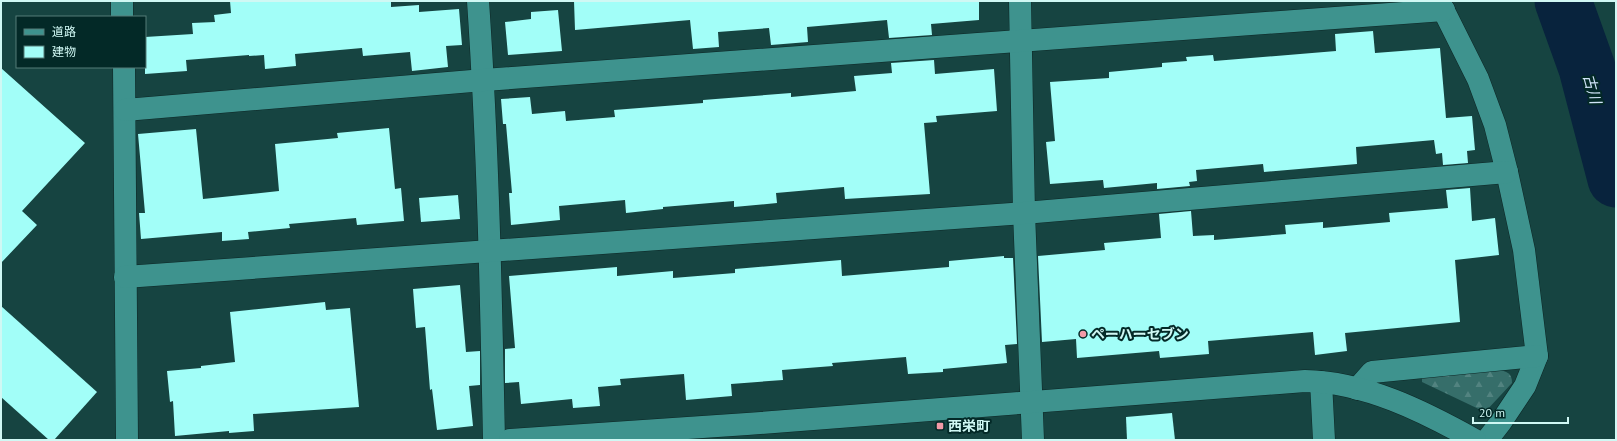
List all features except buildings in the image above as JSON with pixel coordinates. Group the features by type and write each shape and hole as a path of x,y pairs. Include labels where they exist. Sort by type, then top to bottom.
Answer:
{"street":[{"path":"122,1 122,16"},
{"path":"478,1 484,80 491,250 494,440"},
{"path":"1020,1 1024,213 1033,440"},
{"path":"125,110 484,80 1021,40 1441,5 1478,79 1495,125 1524,250 1537,356 1525,386 1487,440"},
{"path":"124,68 127,440"},
{"path":"125,277 1024,213 1507,172"},
{"path":"1358,389 1372,372 1537,356"},
{"path":"510,440 747,424 1305,381 1321,382 1358,389 1416,410 1475,440"},
{"path":"1321,382 1324,440"}],"green space":[{"path":"1497,370 1508,373 1511,377 1512,383 1485,412 1422,382 1422,377"}],"waterway":[{"name":"古川","path":"1563,1 1587,68 1616,179"}],"place":[{"name":"ペーハーセブン","path":"1083,334"},
{"name":"西栄町","path":"940,426"}]}
